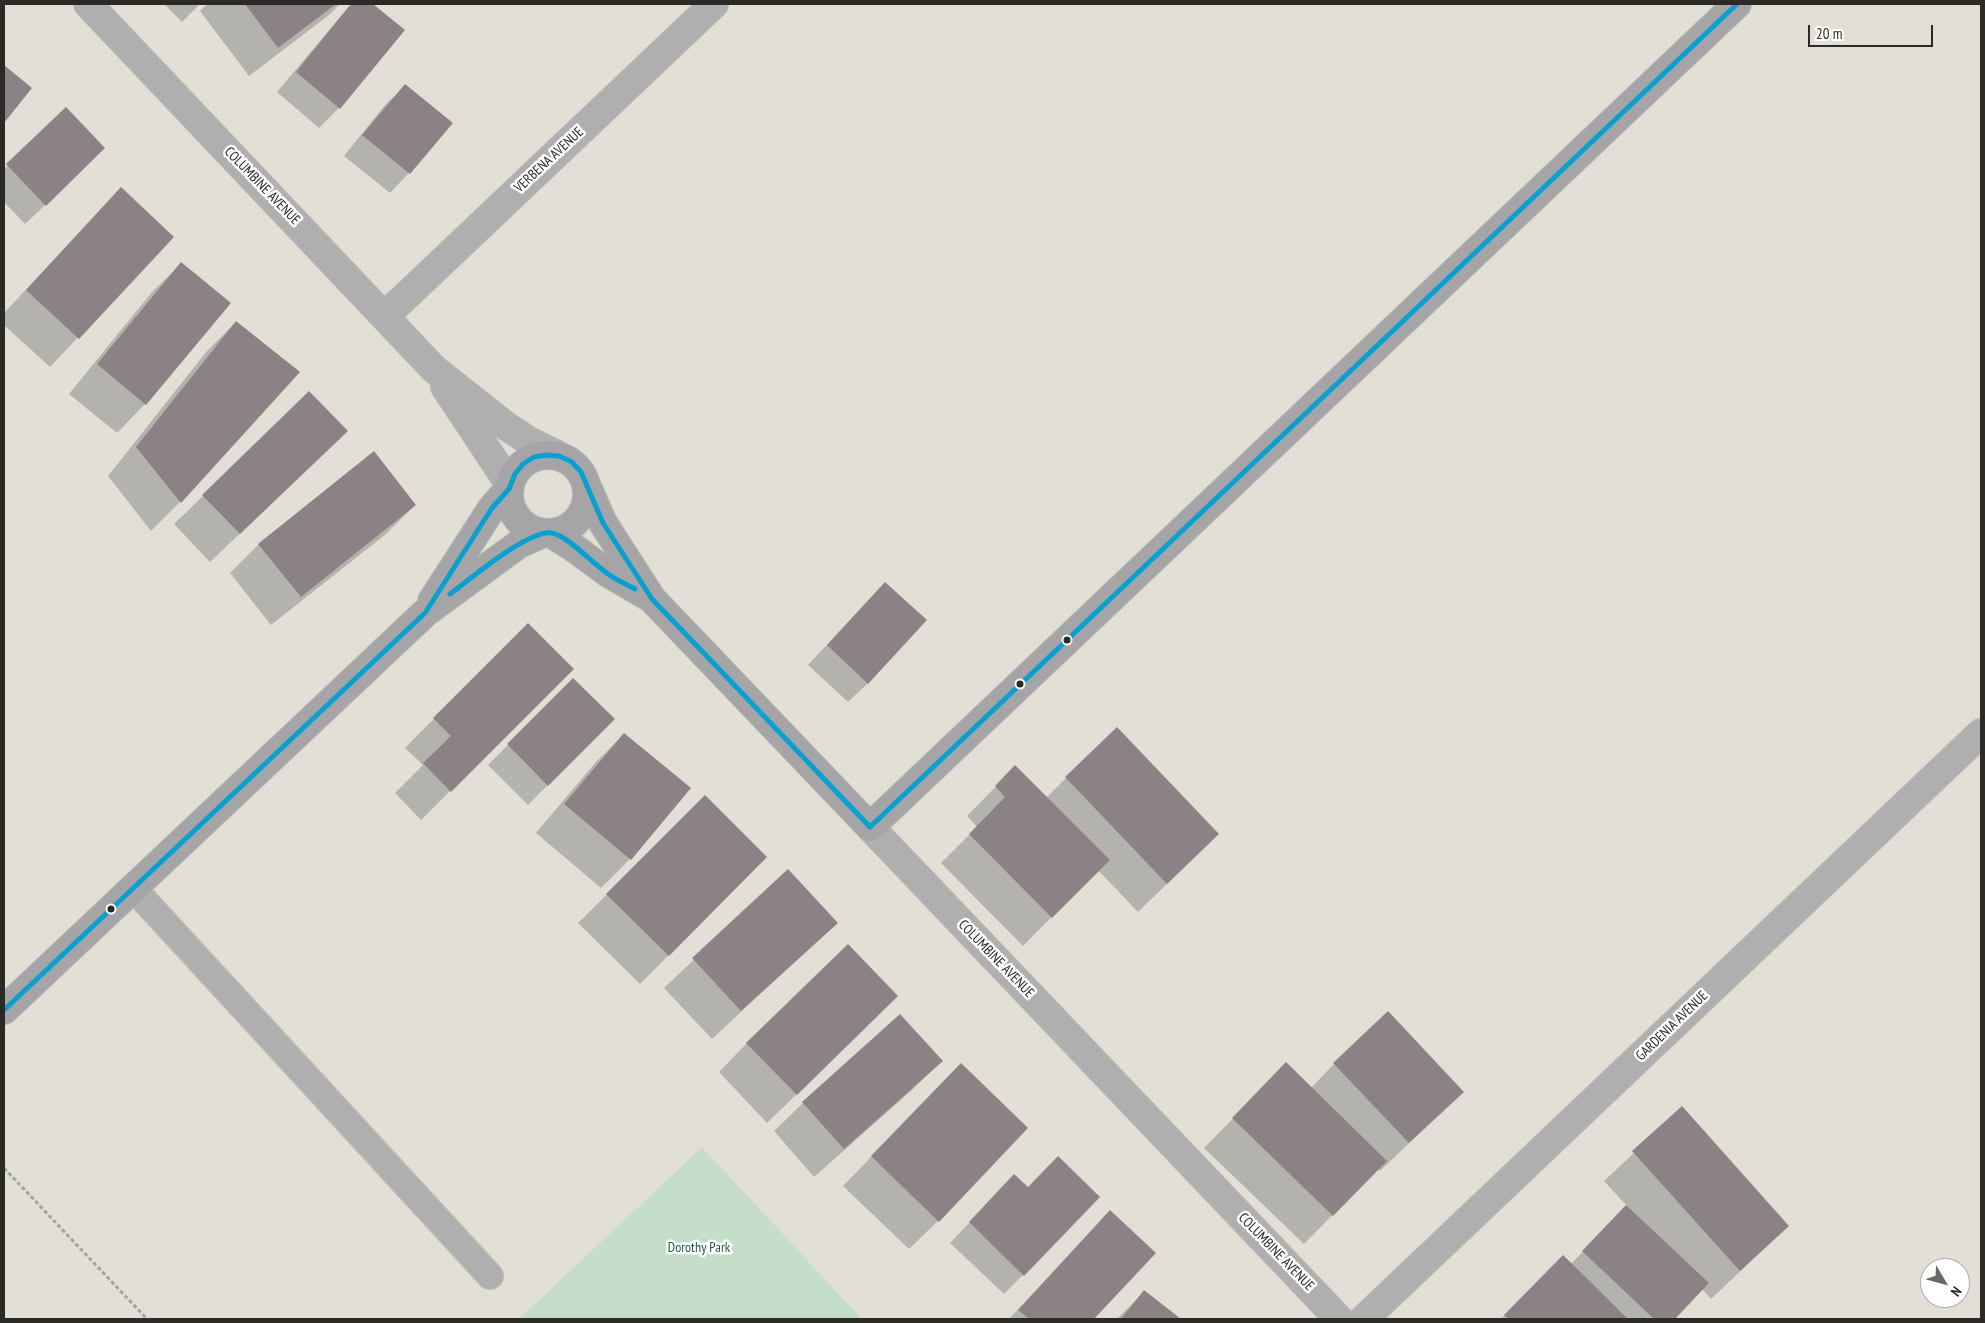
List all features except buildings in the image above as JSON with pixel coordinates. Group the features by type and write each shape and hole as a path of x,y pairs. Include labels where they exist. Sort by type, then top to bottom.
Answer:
{"street":[{"name":"COLUMBINE AVENUE","path":"88,4 434,369 521,436 559,456"},
{"name":"VERBENA AVENUE","path":"385,316 714,4"},
{"path":"870,827 1737,4"},
{"name":"COLUMBINE AVENUE","path":"434,369 509,487"},
{"path":"4,1010 425,613 519,544 565,530 576,522 584,511 587,498 586,484 581,472 572,462 559,456 546,455 534,457 523,464 515,474 509,487 474,535 425,613"},
{"name":"COLUMBINE AVENUE","path":"586,484 603,522 652,599 1340,1319"},
{"path":"509,487 510,505 517,519 525,526 548,534"},
{"name":"COLUMBINE AVENUE","path":"548,534 574,548 608,573 652,599"},
{"name":"GARDENIA AVENUE","path":"1364,1319 1981,733"}],"lane":[{"path":"133,888 490,1276"}],"path":[{"path":"4,1168 147,1319"}],"green space":[{"name":"Dorothy Park","path":"702,1147 860,1317 857,1319 519,1319"}],"transit line":[{"path":"870,827 1737,4"},
{"path":"4,1010 425,613 492,508 509,489 515,474 523,464 534,457 546,455 559,456 572,462 581,472 603,523 652,599 870,827"},
{"path":"450,594 515,547 542,534 552,533 565,539 611,576 635,589"}]}
